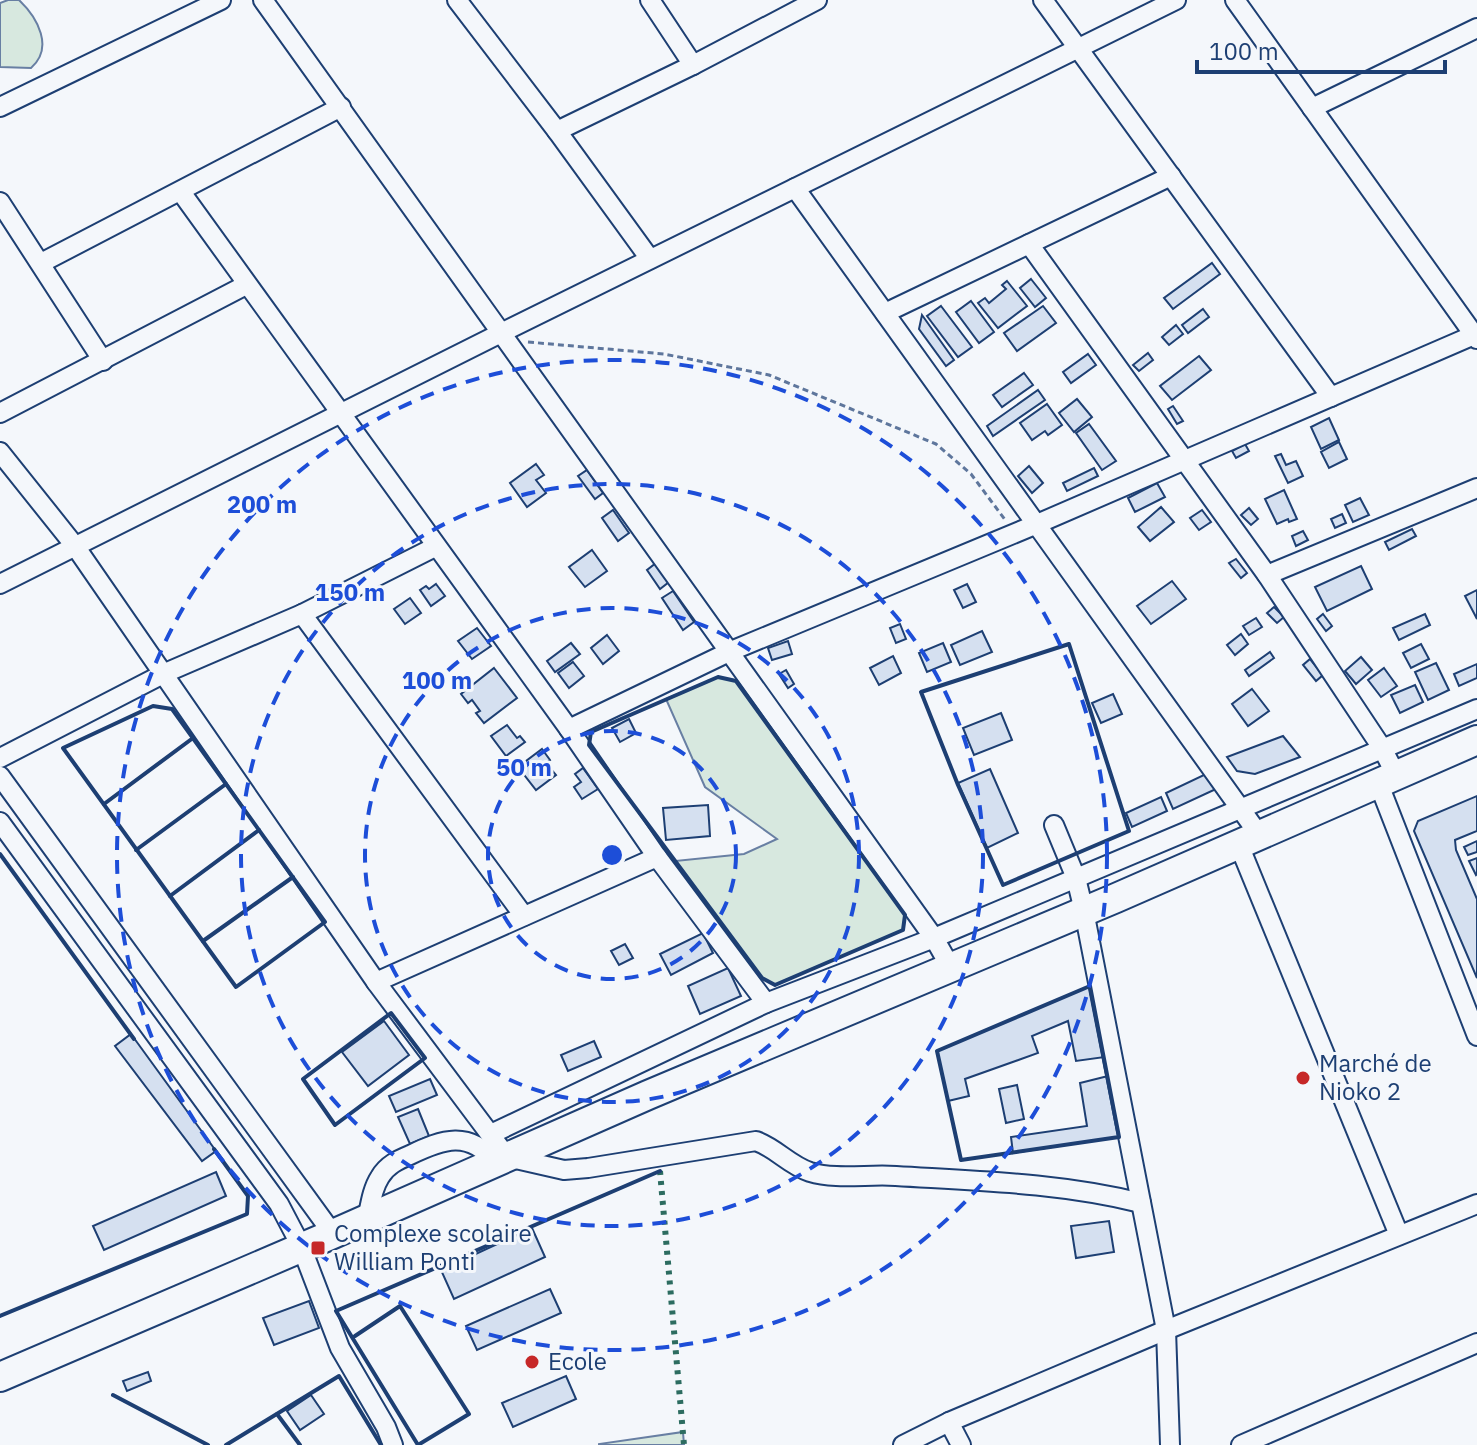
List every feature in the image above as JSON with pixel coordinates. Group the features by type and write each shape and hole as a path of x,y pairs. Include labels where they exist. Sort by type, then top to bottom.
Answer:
{"highway":[{"path":"0,1377 1249,841 1477,740"}],"street":[{"path":"0,107 221,0"},
{"path":"263,0 731,651 934,938 951,968"},
{"path":"457,0 650,259"},
{"path":"650,0 693,65"},
{"path":"557,131 817,0"},
{"path":"1043,0 1331,397"},
{"path":"0,584 1176,0"},
{"path":"569,729 731,651 1476,337 1235,0"},
{"path":"1312,108 1477,28"},
{"path":"41,263 341,107"},
{"path":"885,313 1171,176"},
{"path":"795,188 1241,808 1249,841 1399,1235"},
{"path":"181,192 569,729 657,857 766,1003"},
{"path":"0,202 103,361"},
{"path":"1029,244 1267,575 1382,748 1387,778 1477,1036"},
{"path":"0,413 246,285"},
{"path":"0,452 75,546 165,673 376,982 491,1134 501,1160"},
{"path":"1267,575 1477,488"},
{"path":"0,758 165,673 302,614 435,547"},
{"path":"302,614 524,916"},
{"path":"491,1134 766,1003 934,938 1477,709"},
{"path":"0,776 333,1234"},
{"path":"0,822 279,1204 393,1445"},
{"path":"1054,825 1076,878 1084,911 1166,1330 1170,1445"},
{"path":"376,982 657,857"},
{"path":"367,1220 380,1176 393,1162 435,1143 453,1140 468,1142 501,1160 564,1170 756,1141 792,1164 829,1176 873,1174 1061,1187 1141,1203"},
{"path":"903,1445 949,1422 1166,1330 1477,1204"},
{"path":"1241,1445 1477,1343"},
{"path":"949,1422 961,1445"}],"path":[{"path":"503,332 534,344 664,354 769,375 936,444 971,474 1015,532"}],"shaded area":[{"path":"19,0 32,15 41,33 42,51 31,68 0,67 0,3"},
{"path":"718,677 736,681 905,915 903,930 775,985 762,978 675,861 744,854 777,839 705,787 666,699"},
{"path":"683,1432 684,1445 599,1445 599,1444"}],"building":[{"path":"1212,263 1220,274 1173,309 1164,298"},
{"path":"1031,279 1046,298 1035,307 1020,288"},
{"path":"1007,281 1027,306 998,328 978,303 985,298 989,303 1006,289 1002,285"},
{"path":"971,301 994,332 979,343 956,312"},
{"path":"941,306 972,347 958,357 927,316"},
{"path":"1043,306 1056,323 1017,351 1004,333"},
{"path":"1203,309 1209,317 1188,333 1182,325"},
{"path":"922,315 954,360 946,366 919,329"},
{"path":"1176,325 1183,334 1169,345 1162,337"},
{"path":"1148,353 1153,360 1139,371 1133,365"},
{"path":"1088,354 1096,365 1071,383 1063,372"},
{"path":"1199,356 1211,370 1172,400 1160,386"},
{"path":"1024,373 1033,385 1002,407 993,395"},
{"path":"1038,390 1045,400 993,436 987,426"},
{"path":"1077,399 1092,417 1074,432 1059,413"},
{"path":"1047,404 1062,425 1048,435 1045,431 1032,440 1020,423"},
{"path":"1173,406 1183,421 1177,424 1168,409"},
{"path":"1329,418 1339,440 1321,449 1311,427"},
{"path":"1089,424 1116,461 1102,470 1076,433"},
{"path":"1339,442 1347,459 1329,468 1321,452"},
{"path":"1245,444 1249,451 1236,458 1232,451"},
{"path":"1281,454 1286,465 1296,461 1303,476 1288,483 1275,456"},
{"path":"536,464 544,475 536,480 546,493 527,507 510,483"},
{"path":"1029,466 1043,483 1032,493 1018,476"},
{"path":"1094,468 1098,476 1067,491 1063,483"},
{"path":"587,470 603,493 595,499 578,476"},
{"path":"1157,483 1165,497 1135,512 1128,498"},
{"path":"1284,490 1297,519 1277,524 1265,499"},
{"path":"1360,498 1369,515 1353,522 1345,505"},
{"path":"1161,507 1174,522 1150,541 1138,527"},
{"path":"1249,508 1258,519 1251,525 1241,515"},
{"path":"613,510 629,533 618,541 602,518"},
{"path":"1202,510 1211,522 1199,530 1190,518"},
{"path":"1342,514 1346,523 1335,528 1331,519"},
{"path":"1412,529 1416,536 1389,550 1385,542"},
{"path":"1303,531 1308,540 1296,546 1292,536"},
{"path":"592,550 607,571 585,587 569,567"},
{"path":"1236,559 1247,573 1241,578 1229,563"},
{"path":"656,563 669,582 660,589 647,570"},
{"path":"1361,566 1372,589 1327,611 1315,587"},
{"path":"1172,581 1186,599 1151,624 1137,606"},
{"path":"436,584 445,596 431,606 420,590"},
{"path":"967,584 976,602 963,608 954,590"},
{"path":"1477,590 1477,619 1465,596"},
{"path":"673,591 694,622 683,630 662,598"},
{"path":"410,598 421,613 405,624 394,609"},
{"path":"1274,607 1284,617 1277,623 1267,613"},
{"path":"1323,614 1332,626 1326,631 1317,619"},
{"path":"1425,614 1430,625 1399,640 1393,628"},
{"path":"1256,618 1262,627 1249,635 1243,626"},
{"path":"900,624 906,639 896,643 890,628"},
{"path":"477,628 491,646 472,659 458,641"},
{"path":"982,631 992,652 960,665 951,645"},
{"path":"1241,634 1248,644 1235,655 1227,645"},
{"path":"607,635 619,651 603,664 591,648"},
{"path":"788,641 792,654 772,660 768,648"},
{"path":"571,643 580,654 555,672 547,661"},
{"path":"943,643 951,662 927,672 919,653"},
{"path":"1421,644 1429,659 1411,668 1403,653"},
{"path":"1270,652 1274,658 1249,676 1245,670"},
{"path":"893,656 901,673 879,685 870,668"},
{"path":"1361,657 1372,670 1356,684 1345,671"},
{"path":"1310,659 1323,675 1316,681 1303,665"},
{"path":"573,662 584,676 569,688 558,673"},
{"path":"1436,663 1449,690 1428,700 1415,672"},
{"path":"1477,664 1477,678 1459,686 1454,674"},
{"path":"494,668 517,698 484,723 476,713 480,711 472,700 468,703 461,694"},
{"path":"1384,668 1397,686 1381,697 1368,680"},
{"path":"786,670 794,684 788,688 779,674"},
{"path":"1415,685 1423,702 1400,713 1391,695"},
{"path":"1252,689 1269,711 1248,726 1232,704"},
{"path":"1113,694 1122,714 1101,723 1092,703"},
{"path":"1001,713 1012,740 974,755 963,728"},
{"path":"629,719 636,733 620,742 612,728"},
{"path":"507,725 517,738 520,736 525,742 506,756 491,736"},
{"path":"1283,736 1300,757 1255,774 1237,771 1227,757"},
{"path":"542,749 550,760 546,763 556,775 536,790 518,767"},
{"path":"583,768 598,789 582,799 574,787 581,782 575,774"},
{"path":"990,769 1018,833 987,848 958,783"},
{"path":"1208,773 1216,789 1173,809 1166,793"},
{"path":"1477,796 1477,831 1455,840 1456,850 1477,899 1477,978 1414,831 1418,821"},
{"path":"1161,797 1167,811 1132,827 1126,813"},
{"path":"708,805 710,836 666,840 663,808"},
{"path":"1477,841 1477,852 1468,855 1464,847"},
{"path":"1477,858 1477,874 1476,875 1469,861"},
{"path":"703,933 713,953 671,975 660,954"},
{"path":"625,944 633,958 619,965 611,951"},
{"path":"728,968 741,996 700,1014 688,986"},
{"path":"1090,986 1105,1057 1076,1061 1068,1021 1032,1036 1038,1053 965,1079 969,1096 948,1101 937,1051"},
{"path":"384,1021 409,1055 368,1086 342,1052"},
{"path":"131,1034 216,1151 202,1161 115,1046"},
{"path":"594,1041 601,1057 568,1071 561,1055"},
{"path":"1108,1076 1119,1137 1013,1153 1011,1137 1087,1126 1080,1083"},
{"path":"430,1079 437,1095 396,1112 389,1096"},
{"path":"1017,1085 1024,1119 1006,1123 999,1089"},
{"path":"418,1109 429,1136 410,1144 398,1117"},
{"path":"216,1172 226,1196 104,1250 93,1226"},
{"path":"1109,1221 1114,1252 1076,1258 1071,1226"},
{"path":"532,1228 545,1257 454,1299 441,1270"},
{"path":"550,1289 561,1313 477,1350 466,1326"},
{"path":"309,1301 319,1328 274,1345 263,1318"},
{"path":"148,1372 151,1381 127,1391 123,1381"},
{"path":"566,1376 576,1399 513,1427 502,1403"},
{"path":"311,1395 324,1414 300,1430 287,1411"}],"hedge":[{"path":"660,1171 684,1445"}],"wall":[{"path":"1069,644 1129,831 1003,885 921,692 1069,644"},
{"path":"718,677 736,681 905,915 903,930 775,985 762,978 589,745 591,732 718,677"},
{"path":"153,706 172,709 325,922 236,987 63,748 153,706"},
{"path":"104,804 193,738"},
{"path":"136,850 226,784"},
{"path":"170,896 259,830"},
{"path":"0,854 134,1039"},
{"path":"203,941 293,877"},
{"path":"1090,986 1119,1137 961,1160 937,1051 1090,986"},
{"path":"391,1013 425,1058 335,1125 303,1079 391,1013"},
{"path":"0,1316 247,1214 248,1196 214,1149"},
{"path":"355,1336 400,1306 469,1414 418,1445 336,1311 660,1171"},
{"path":"226,1445 339,1376 381,1445"},
{"path":"113,1395 208,1445"},
{"path":"277,1414 300,1445"}],"place":[{"name":"Marché de Nioko 2","path":"1303,1078"},
{"name":"Complexe scolaire William Ponti","path":"318,1248"},
{"name":"Ecole","path":"532,1362"}]}
